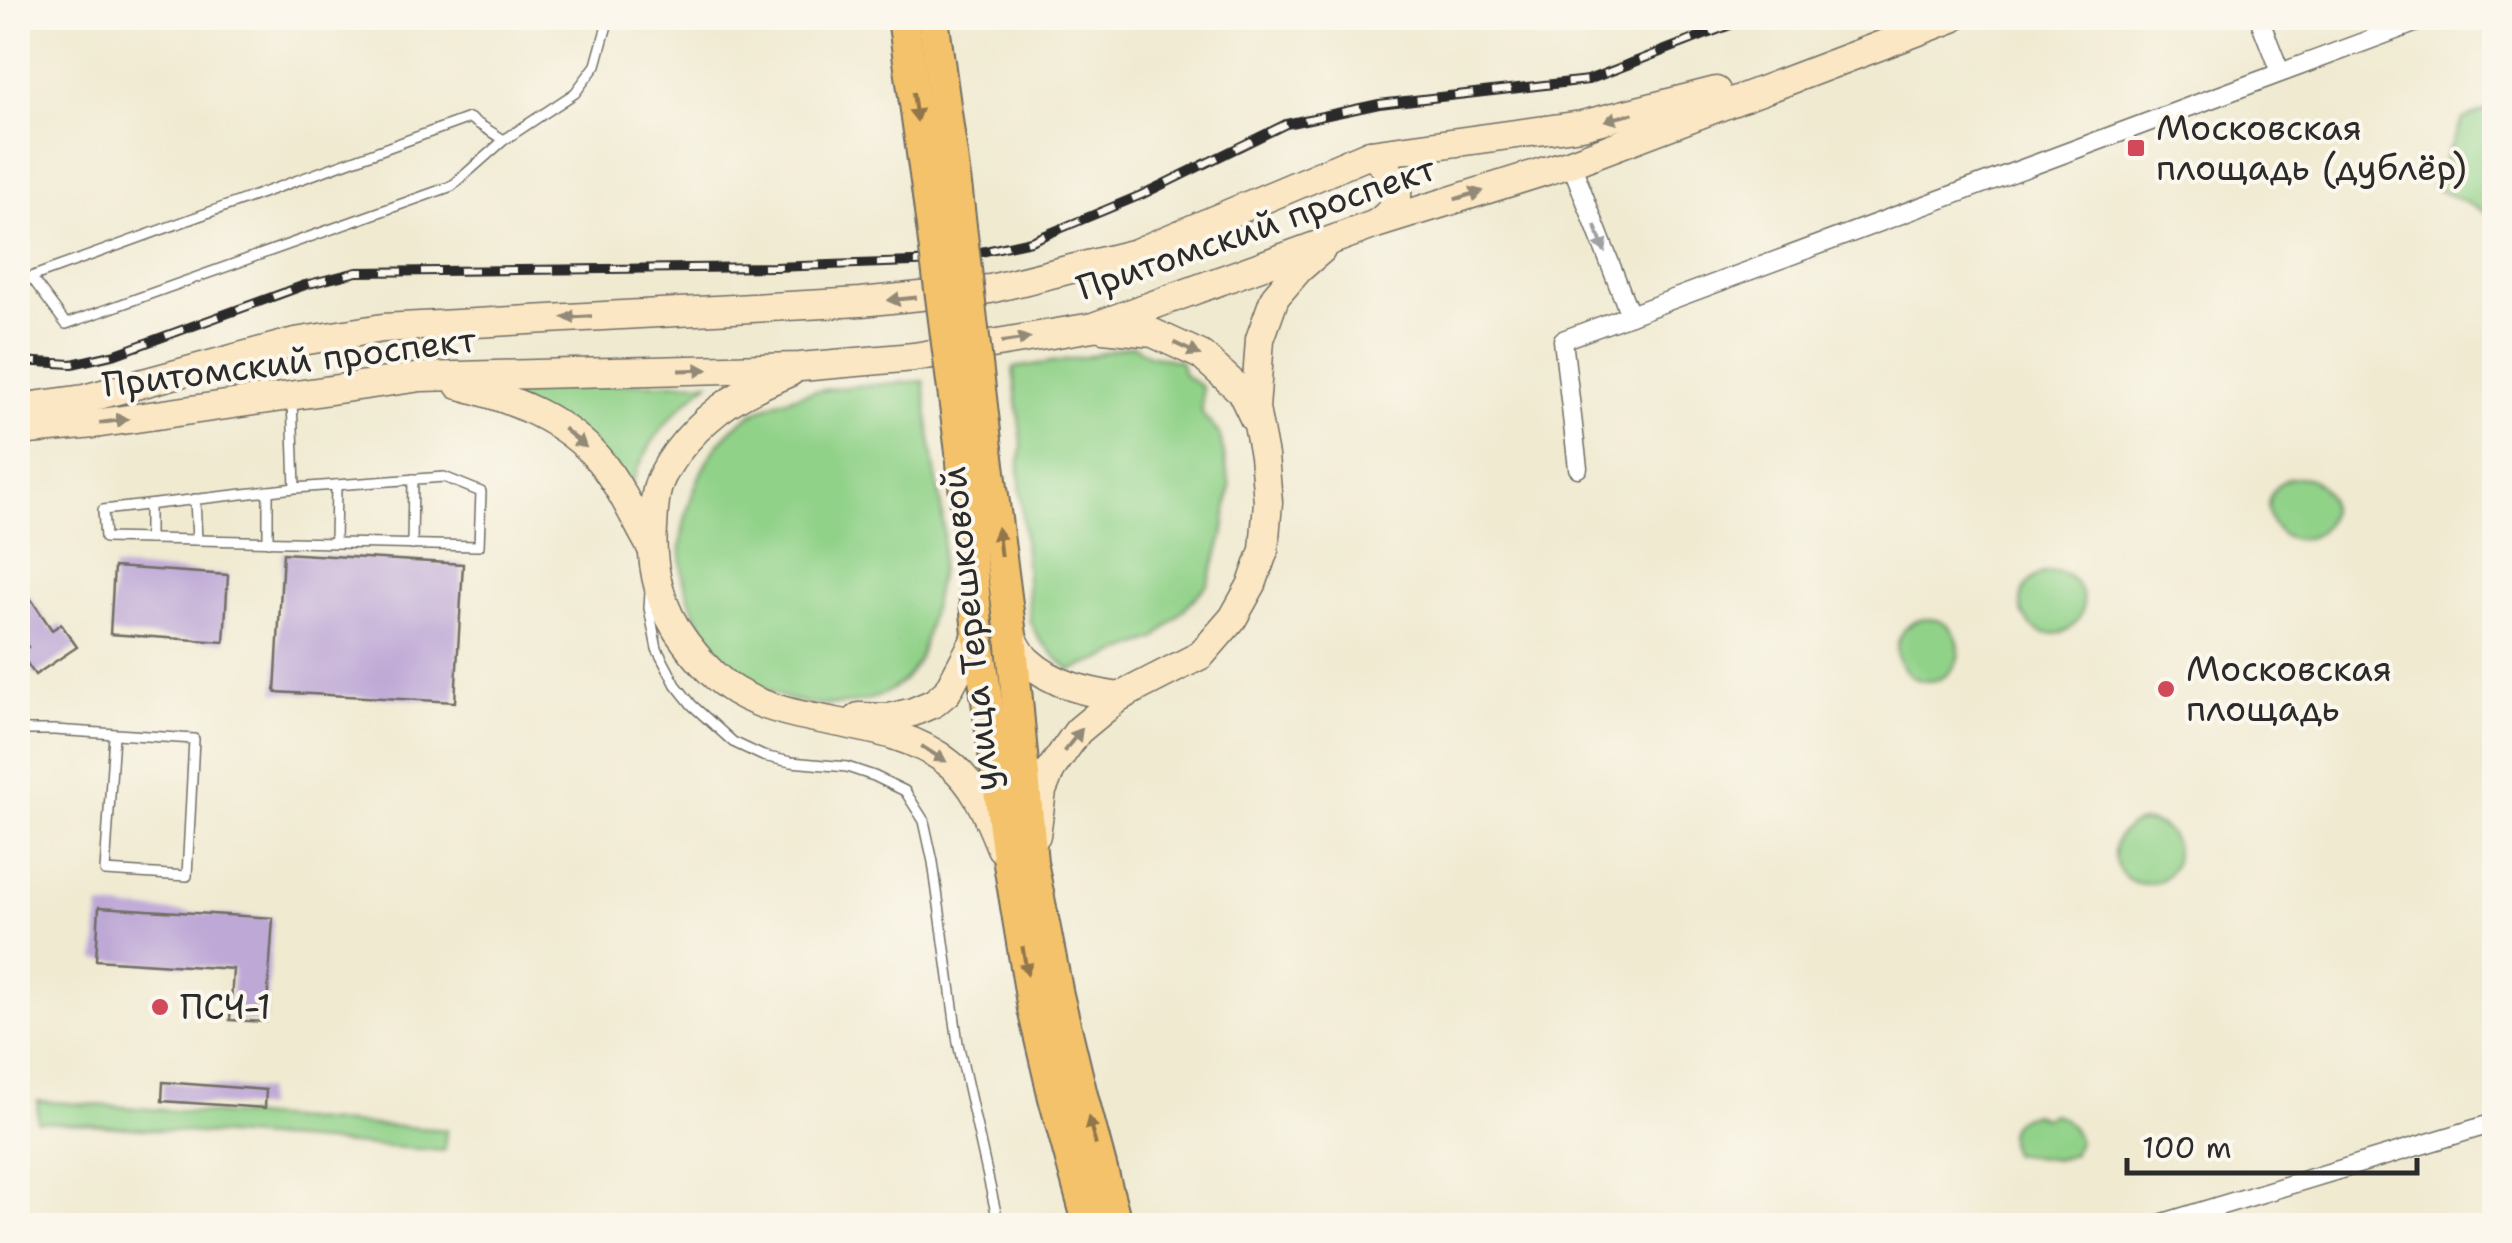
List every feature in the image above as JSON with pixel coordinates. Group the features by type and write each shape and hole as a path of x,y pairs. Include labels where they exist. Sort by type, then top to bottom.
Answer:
{"main road":[{"name":"улица Терешковой","path":"903,18 942,194"},
{"name":"улица Терешковой","path":"932,18 942,194 974,450 1011,635 1020,863 1034,1009 1090,1226"},
{"name":"Притомский проспект","path":"18,408 84,399 295,342 383,328 861,302 990,288 1136,254 1370,154 1582,126 1643,111 1720,90 1909,18"},
{"name":"Притомский проспект","path":"18,431 94,424 421,377 800,367 914,356 1093,327 1376,224 1571,163 1952,18"},
{"path":"1370,154 1382,163 1398,190 1398,202 1376,224"},
{"path":"1020,863 1051,768 1078,731 1118,697 1201,655 1233,618 1252,584 1264,550 1268,502 1255,410 1258,350 1270,307 1284,284 1333,239"},
{"path":"1093,327 1153,334 1201,355 1241,391 1257,424"},
{"path":"292,396 276,384 270,369 274,356 295,342"},
{"path":"800,367 739,396 711,417 681,447 661,478 651,548 658,585 675,629 704,666 734,691 776,708 918,744 950,764 976,790 1020,863"},
{"path":"421,377 490,393 562,427 601,462 651,548"},
{"name":"улица Терешковой","path":"974,450 978,634 1020,863 1117,1226"},
{"path":"808,716 889,718 934,703 948,692 978,634"},
{"path":"1011,635 1026,661 1052,678 1083,691 1118,697"}],"street":[{"path":"2260,18 2280,72"},
{"path":"1578,468 1562,340 2428,18"},
{"path":"1571,163 1630,314"},
{"path":"2153,1226 2494,1123"}],"lane":[{"path":"504,140 469,118 31,277 66,324 452,186 504,140 575,93 596,64 609,18"},
{"path":"292,396 295,488"},
{"path":"444,477 481,492 479,546 104,538 103,510 336,485 444,477"},
{"path":"412,545 414,480"},
{"path":"334,544 336,485"},
{"path":"268,491 268,542"},
{"path":"194,499 197,540"},
{"path":"149,505 150,539"},
{"path":"651,548 650,608 657,649 692,705 733,742 764,756 847,767 905,791 924,821 958,1043 999,1226"},
{"path":"18,730 194,739 187,876 106,871 114,735"}],"green space":[{"path":"2494,107 2494,216 2432,187 2463,119"},
{"path":"1133,345 1148,355 1180,361 1184,375 1202,387 1202,414 1220,435 1230,487 1223,537 1208,584 1155,639 1070,671 1039,639 1030,622 1019,468 1022,444 1013,368"},
{"path":"924,381 943,535 937,586 918,659 895,687 857,702 813,704 790,700 759,686 714,644 686,588 683,532 692,495 707,462 722,439 743,420 786,399 844,387"},
{"path":"709,382 661,430 643,457 629,490 497,387"},
{"path":"2299,477 2321,486 2330,508 2321,530 2299,539 2277,530 2268,508 2277,486"},
{"path":"2052,572 2074,581 2083,603 2074,625 2052,634 2030,625 2021,603 2030,581"},
{"path":"1928,619 1950,628 1959,650 1950,672 1928,681 1906,672 1897,650 1906,628"},
{"path":"2145,822 2167,831 2176,853 2167,875 2145,884 2123,875 2114,853 2123,831"},
{"path":"38,1101 446,1130 444,1151 37,1121"},
{"path":"2034,1114 2044,1118 2052,1114 2069,1123 2079,1141 2073,1154 2056,1160 2012,1154 2011,1127 2019,1119"}],"building":[{"path":"283,553 463,564 455,702 275,692"},
{"path":"114,567 228,575 224,642 110,634"},
{"path":"18,580 52,630 61,624 77,647 35,675 20,653 28,647 18,631"},
{"path":"99,907 273,918 266,1022 230,1020 233,969 96,960"},
{"path":"163,1082 266,1090 265,1108 162,1101"}],"railway":[{"path":"18,361 72,364 116,354 305,285 357,272 940,261 1031,241 1141,195 1286,124 1379,104 1588,80 1748,18"}],"place":[{"name":"Московская площадь (дублёр)","path":"2136,148"},
{"name":"Московская площадь","path":"2166,689"},
{"name":"ПСЧ-1","path":"160,1007"}]}
